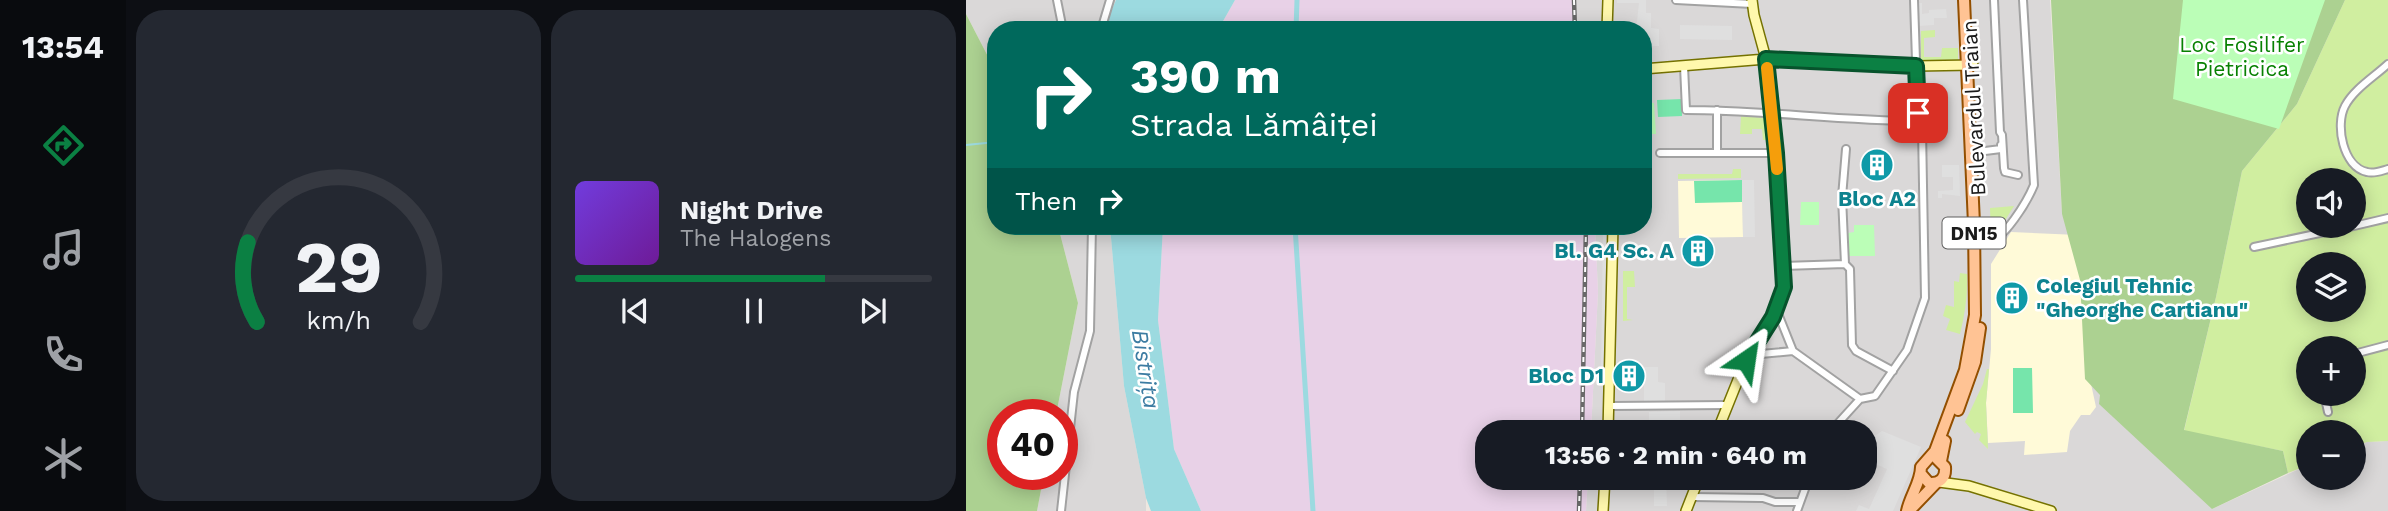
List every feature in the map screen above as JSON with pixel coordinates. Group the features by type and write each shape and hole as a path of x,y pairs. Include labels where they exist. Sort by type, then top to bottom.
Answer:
{"main road":[{"name":"Bulevardul Traian","path":"1939,463 1977,355 1982,286 1977,152 1966,0"},
{"name":"Bulevardul Traian","path":"1939,463 1965,370 1975,315 1970,65"},
{"name":"DN15","path":"1939,463 1944,477 1908,511 1922,475 1923,464 1939,463"},
{"path":"1922,475 1929,483 1938,482"}],"street":[{"path":"1057,0 1061,21"},
{"path":"1104,21 1110,0"},
{"path":"1607,21 1608,0"},
{"path":"1676,0 1752,2 1766,59 1776,153 1783,292 1776,311 1750,355 1722,420"},
{"path":"1841,420 1860,399 1875,396 1893,371 1907,350 1925,298 1922,129 1918,121 1914,0"},
{"path":"1994,0 2002,178"},
{"path":"1981,237 1986,244 1998,239 2034,185 2024,0"},
{"path":"1652,68 1766,59 1916,66 1970,65"},
{"path":"2388,64 2350,98 2342,113 2340,129 2342,141 2356,167 2369,173 2388,169"},
{"path":"1684,66 1685,110 1918,121"},
{"path":"1717,110 1717,152"},
{"path":"2000,132 2005,172 2018,175"},
{"path":"1846,149 1842,197 1845,264 1850,269 1853,348 1893,371"},
{"path":"1977,152 2001,149"},
{"path":"1660,153 1776,153"},
{"path":"2366,223 2388,218"},
{"path":"1060,511 1074,391 1090,331 1092,235"},
{"path":"1609,420 1613,235"},
{"path":"2254,247 2296,238"},
{"path":"1783,266 1845,264"},
{"path":"1776,311 1793,351 1860,399"},
{"path":"2366,351 2388,345"},
{"path":"1750,355 1793,351"},
{"path":"1610,406 1728,405"},
{"path":"2327,406 2328,412"},
{"path":"1939,463 1965,485"},
{"path":"1938,482 1965,485 2051,511"},
{"path":"1602,511 1604,490"},
{"path":"1686,511 1695,490"},
{"path":"1797,511 1805,490"},
{"path":"1692,497 1763,498 1775,502 1800,502"}],"shaded area":[{"path":"966,0 1116,0 1107,21 987,21 987,55 966,14"},
{"path":"1235,0 1572,0 1575,21 1223,21"},
{"path":"1572,0 2050,0 2062,214 2212,509 2296,470 2296,490 2366,490 2366,442 2388,441 2388,511 1586,511 1587,490 1877,490 1877,420 1592,420 1598,292 1595,235 1652,235 1652,21 1575,21"},
{"path":"1617,0 1646,0 1646,13 1651,13 1651,21 1637,21 1639,3 1617,3"},
{"path":"1918,3 1922,3 1922,14 1929,13 1929,10 1946,9 1947,18 1934,18 1934,25 1918,26"},
{"path":"1680,25 1732,26 1732,40 1680,39"},
{"path":"1652,28 1659,29 1659,46 1652,46"},
{"path":"1942,165 1959,165 1960,196 1942,194 1942,198 1938,198 1938,191 1953,190 1953,177 1942,177"},
{"path":"1742,180 1743,237 1679,238 1678,181"},
{"path":"1742,180 1754,180 1755,237 1743,237"},
{"path":"2011,232 2101,236 2088,370 2096,407 2090,415 2081,415 2070,431 2067,452 2024,455 2025,441 1988,443 1986,403 1991,349 1991,264"},
{"path":"1060,235 1111,235 1124,386 1146,498 1146,511 1037,511 1041,490 1078,490 1078,399 1059,399 1078,303"},
{"path":"1163,235 1595,235 1598,292 1592,420 1475,420 1475,490 1587,490 1586,511 1201,511 1174,449 1158,320"},
{"path":"1603,235 1607,235 1605,377 1601,375"},
{"path":"1644,367 1658,367 1658,382 1665,383 1665,401 1644,401"},
{"path":"1680,411 1680,420 1649,420 1649,412"},
{"path":"1882,431 1921,447 1893,511 1856,511 1859,505 1869,509 1887,469 1877,465 1877,434"},
{"path":"1654,490 1666,490 1667,506 1654,506"}],"green space":[{"path":"2051,0 2345,0 2297,104 2242,171 2216,297 2184,430 2283,451 2288,473 2212,509 2099,404 2100,395 2085,379 2080,280 2062,214"},
{"name":"Loc Fosilifer Pietricica","path":"2183,0 2325,0 2279,129 2173,99"},
{"path":"2345,0 2388,0 2388,441 2366,442 2366,420 2296,420 2296,470 2288,473 2283,451 2184,431 2242,171 2297,104"},
{"path":"966,14 987,55 987,235 1060,235 1078,303 1059,399 987,399 987,490 1041,490 1037,511 966,511"},
{"path":"1935,30 1935,37 1924,38 1924,57 1941,57 1942,48 1958,48 1958,61 1921,59 1921,31"},
{"path":"1682,99 1682,116 1658,117 1657,100"},
{"path":"1652,103 1654,103 1656,134 1652,134"},
{"path":"1741,116 1767,118 1769,140 1763,140 1762,129 1752,129 1752,134 1740,134"},
{"path":"1733,169 1741,169 1741,178 1678,179 1678,174 1732,174"},
{"path":"1742,180 1742,202 1695,203 1694,181"},
{"path":"1801,202 1819,202 1819,225 1800,225"},
{"path":"2014,206 1999,230 1991,234 1990,208"},
{"path":"1854,225 1874,225 1875,256 1849,256 1848,233 1854,232"},
{"path":"1623,271 1634,271 1635,287 1627,287 1627,319 1633,320 1623,321"},
{"path":"1960,273 1967,274 1967,282 1960,334 1946,330 1950,319 1943,316 1946,305 1954,307 1954,281 1959,282"},
{"path":"2013,368 2032,368 2033,413 2013,413"},
{"path":"1987,369 1988,449 1979,440 1981,434 1975,434 1965,422"}],"water":[{"path":"1116,0 1235,0 1223,21 1107,21"},
{"name":"Bistrița","path":"1111,235 1163,235 1158,320 1174,449 1201,511 1151,511 1146,498 1124,386"}],"waterway":[{"path":"1296,21 1297,0"},
{"path":"966,145 987,143"},
{"path":"1296,235 1313,511"}],"railway":[{"path":"1574,0 1575,21"},
{"path":"1582,420 1586,235"},
{"path":"1579,511 1580,490"}],"slow traffic":[{"path":"1767,68 1777,169"}],"place":[{"name":"Bloc A2","path":"1877,165"},
{"name":"Bl. G4 Sc. A","path":"1698,251"},
{"name":"Colegiul Tehnic \"Gheorghe Cartianu\"","path":"2012,298"},
{"name":"Bloc D1","path":"1629,376"}],"route":[{"path":"1746,360 1773,317 1784,287 1776,153 1766,59 1916,66 1918,113"}]}
